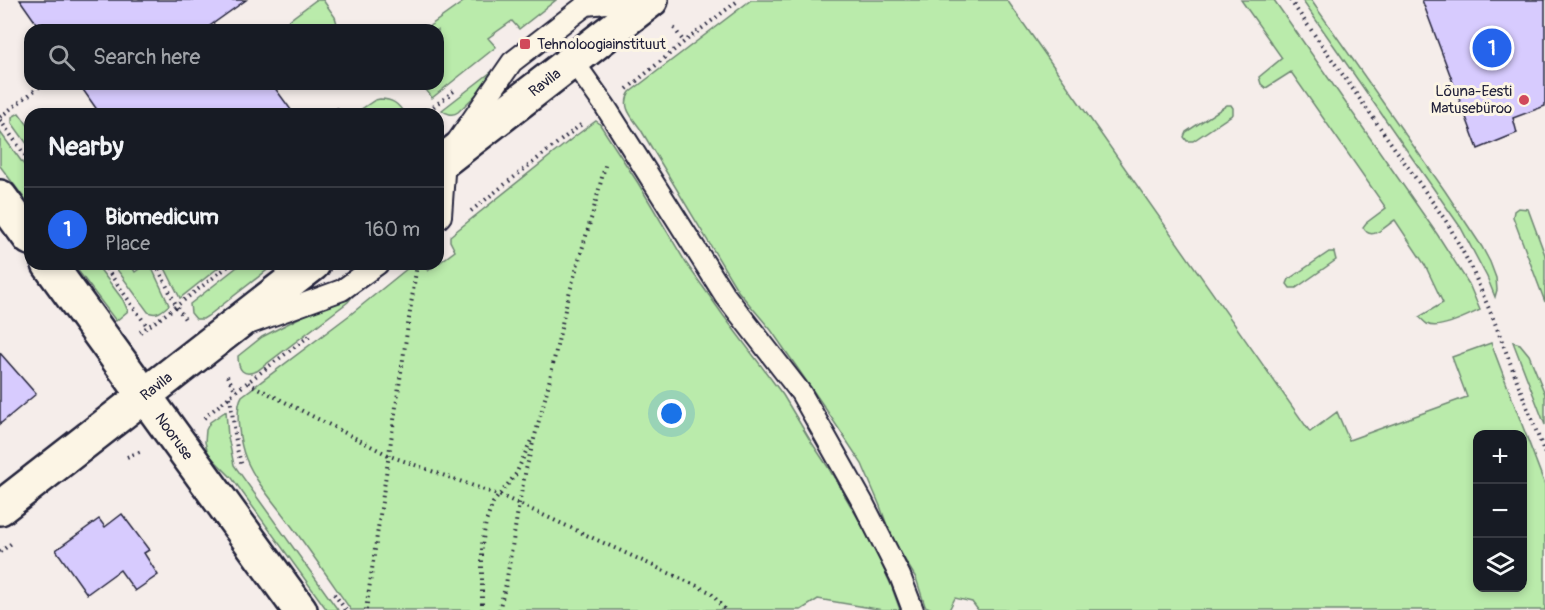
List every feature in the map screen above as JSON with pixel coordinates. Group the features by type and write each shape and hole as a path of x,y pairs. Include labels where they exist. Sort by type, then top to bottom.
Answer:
{"street":[{"name":"Ravila","path":"444,160 651,0"},
{"path":"0,197 24,230"},
{"name":"Nooruse","path":"53,270 300,610"},
{"name":"Ravila","path":"0,508 305,270"}],"lane":[{"path":"444,159 512,62 586,5 636,0"},
{"path":"573,61 724,294 801,393 863,503 900,576 913,610"},
{"path":"226,332 342,290 370,270"}],"path":[{"path":"1290,0 1452,233 1471,267 1495,322 1545,454"},
{"path":"674,27 684,42"},
{"path":"24,153 0,118 35,90"},
{"path":"499,610 506,584 519,504 567,301 616,125"},
{"path":"107,270 147,326"},
{"path":"159,270 177,307 189,325"},
{"path":"113,352 177,307 223,270"},
{"path":"366,610 416,270"},
{"path":"176,438 321,327"},
{"path":"222,369 236,391"},
{"path":"248,384 390,456 519,504 710,592 725,610"},
{"path":"230,396 237,449 245,472"},
{"path":"482,610 482,545 486,522 493,503 516,474 536,432"},
{"path":"333,592 346,610"}],"green space":[{"path":"316,0 323,0 337,24 284,24"},
{"path":"466,0 556,0 519,29 512,21 488,38 496,47 444,88 444,24 432,24"},
{"path":"751,0 1007,0 1310,432 1337,412 1349,440 1467,397 1452,357 1491,343 1524,430 1473,430 1473,592 1527,592 1527,438 1545,485 1545,610 978,610 972,602 955,598 949,610 934,610 925,606 916,578 892,539 862,464 771,330 738,291 629,112 627,97 630,92"},
{"path":"1241,0 1274,0 1437,234 1469,284 1480,310 1453,322 1432,326 1419,317 1443,303 1425,265 1395,220 1374,233 1366,232 1363,227 1366,223 1386,208 1291,72 1266,88 1261,84 1259,77 1282,58"},
{"path":"1302,0 1311,0 1482,247 1496,278 1495,297 1461,228"},
{"path":"504,62 483,88 458,112 445,113 444,108"},
{"path":"426,90 442,90 432,98"},
{"path":"375,100 388,100 401,108 363,108"},
{"path":"1227,105 1233,108 1233,114 1193,141 1187,141 1184,137 1186,132"},
{"path":"19,113 24,120 24,140 12,123 12,117"},
{"path":"596,121 599,123 686,263 783,395 828,467 869,537 900,610 883,610 818,599 801,610 351,610 265,491 246,459 242,445 238,409 242,396 406,270 444,270 444,259 455,251 450,236"},
{"path":"0,132 24,165 24,198 0,166"},
{"path":"1518,208 1528,209 1545,255 1545,302 1513,217 1514,211"},
{"path":"1329,252 1334,252 1336,260 1296,288 1290,288 1287,284 1289,279"},
{"path":"78,270 100,270 123,300 128,311 116,321"},
{"path":"117,270 134,270 135,272 153,270 169,305 157,313 148,312"},
{"path":"166,270 215,270 180,298"},
{"path":"233,270 267,270 203,319 196,319 191,313 190,304"},
{"path":"357,288 348,302 257,371 245,373 242,371 238,356 262,337"},
{"path":"1513,342 1520,344 1529,355 1545,394 1545,425"},
{"path":"226,411 228,437 234,465 338,610 327,610 232,478 210,456 205,442 206,430 210,422"}],"building":[{"path":"20,0 246,0 212,24 37,24"},
{"path":"1422,0 1545,0 1545,106 1513,118 1517,133 1478,149"},
{"path":"83,90 276,90 290,108 96,108"},
{"path":"0,353 36,394 0,424"},
{"path":"122,514 149,550 144,553 158,575 135,591 120,570 87,594 56,550 99,519 105,527"}],"place":[{"name":"Tehnoloogiainstituut","path":"525,44"},
{"name":"Biomedicum","path":"1492,48"},
{"name":"Lõuna-Eesti Matusebüroo","path":"1524,100"}]}
